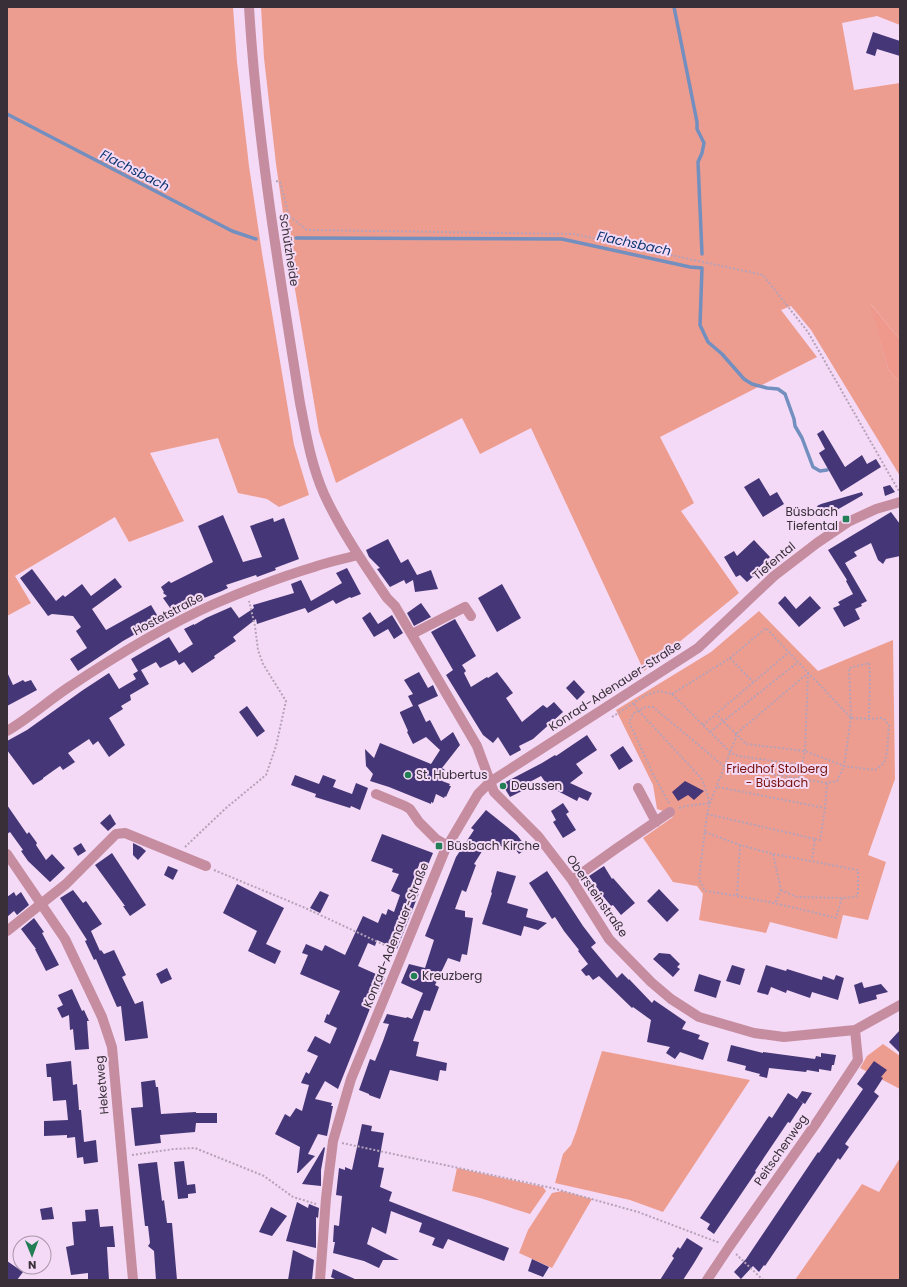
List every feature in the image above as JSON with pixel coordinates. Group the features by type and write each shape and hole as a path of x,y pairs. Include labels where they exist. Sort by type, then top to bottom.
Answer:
{"street":[{"name":"Schützheide","path":"249,7 252,60 265,178 305,430 316,473 324,494 341,528 358,555"},
{"name":"Tiefental","path":"698,648 774,576 817,543 848,522 876,509 900,502"},
{"name":"Hostetstraße","path":"7,731 68,687 145,640 207,608 314,566 358,555"},
{"path":"358,555 387,598 395,606 412,634 424,658 477,746 490,782"},
{"path":"412,634 465,607 471,616"},
{"name":"Konrad-Adenauer-Straße","path":"320,1280 325,1206 333,1141 351,1079 448,846 478,794 490,782 698,648"},
{"name":"Obersteinstraße","path":"490,782 494,792 538,836 572,880 609,939 651,982 671,999 699,1016 754,1033 784,1036 855,1030 900,1005"},
{"path":"638,788 656,822"},
{"path":"376,794 406,806 436,839 448,846"},
{"path":"572,880 671,812"},
{"path":"7,931 66,884 116,834 125,833 206,866"},
{"name":"Heketweg","path":"7,854 65,939 102,1017 112,1047 133,1280"},
{"name":"Peitschenweg","path":"707,1280 817,1122 858,1060 855,1030"}],"path":[{"path":"265,178 280,182 289,216 308,230 574,234 763,275 808,332 900,493"},
{"path":"178,855 226,808 266,775 276,746 286,701 260,657 247,592"},
{"path":"672,694 730,658 766,628 851,718 883,718 889,725 887,752 884,763 875,770 844,766 805,751 746,744 722,722 716,714"},
{"path":"703,725 788,652"},
{"path":"730,658 753,682"},
{"path":"710,732 798,661"},
{"path":"710,803 686,806 671,812 629,722 634,713 646,707 653,707 725,767 827,783 836,781 844,766 851,718 850,668 868,664 870,677 869,719"},
{"path":"808,673 736,734 707,814 699,879 705,891 737,895 836,918 842,898"},
{"path":"799,778 805,751 808,673"},
{"path":"710,803 702,779 634,704 646,695 660,691 672,694 730,752 738,756 802,766"},
{"path":"707,814 820,840 827,783"},
{"path":"717,787 825,808"},
{"path":"705,832 740,845 773,854 812,860 858,870 858,895 855,897 797,897 782,890"},
{"path":"812,860 815,839"},
{"path":"737,895 740,845"},
{"path":"773,854 782,890 775,903"},
{"path":"206,866 381,943"},
{"path":"333,1141 552,1188 638,1212 729,1247 763,1280"},
{"path":"122,1157 174,1149 195,1148 264,1176 293,1197 325,1206"}],"green space":[{"path":"7,7 233,7 237,62 249,166 262,253 294,445 309,495 279,507 267,499 238,493 218,438 150,453 184,521 129,542 115,517 15,576 31,603 7,616"},
{"path":"261,7 900,7 900,25 877,16 842,23 854,90 900,83 900,340 870,303 888,369 900,382 900,476 811,330 791,306 781,310 817,357 660,437 694,503 681,511 739,593 644,671 531,428 480,454 462,418 336,483 319,432 288,248 276,164 264,58"},
{"name":"Friedhof Stolberg - Büsbach","path":"759,611 818,671 893,640 895,779 868,855 886,862 868,920 843,915 837,939 770,922 766,933 699,920 703,894 697,886 673,882 643,838 673,817 667,809 663,811 657,809 653,785 616,710 711,652"},
{"path":"883,1044 900,1056 900,1089 860,1068 867,1056"},
{"path":"602,1051 750,1080 663,1212 630,1200 555,1183 563,1154 571,1145 576,1132"},
{"path":"900,1158 900,1280 795,1280 862,1184 879,1192"},
{"path":"457,1168 543,1187 546,1191 530,1214 480,1198 452,1191"},
{"path":"562,1191 592,1199 552,1268 519,1253 528,1230 552,1193"}],"shaded area":[{"path":"869,302 900,340 900,382 888,369"}],"building":[{"path":"873,32 900,41 900,56 877,49 875,56 866,53"},
{"path":"823,430 845,467 862,455 867,464 876,459 881,467 841,492 819,453 825,449 817,434"},
{"path":"759,478 770,496 777,492 784,504 763,517 744,487"},
{"path":"890,485 895,492 885,496 883,487"},
{"path":"862,492 863,495 828,515 827,513 823,516 817,506 821,504"},
{"path":"891,512 900,524 900,556 886,559 883,564 878,560 871,543 854,552 857,556 845,563 867,601 861,604 862,606 855,609 860,619 844,627 833,608 840,605 838,602 853,594 846,581 847,580 828,550"},
{"path":"223,515 243,562 262,557 250,526 273,518 274,522 284,518 299,559 257,577 256,575 226,585 228,588 173,612 163,598 167,596 163,593 164,592 161,587 169,581 171,583 213,562 198,526"},
{"path":"388,539 401,563 408,559 417,575 431,570 438,589 415,592 413,580 406,584 404,580 390,587 377,569 380,568 369,557 366,550"},
{"path":"754,540 770,557 753,573 755,575 747,582 740,575 736,577 724,557 734,551 737,556"},
{"path":"347,568 361,594 351,598 350,597 336,604 333,600 308,613 305,608 257,624 256,619 233,637 236,641 214,656 215,658 192,673 184,662 179,665 176,660 160,668 156,662 141,670 149,684 130,695 131,700 121,706 123,709 109,718 125,745 109,757 98,741 93,745 89,739 68,753 75,762 63,770 60,766 33,785 7,750 7,741 27,730 109,673 119,689 136,679 133,674 138,671 131,659 169,637 179,653 193,644 184,629 231,607 239,618 254,608 253,605 294,593 291,584 301,580 311,601 342,583 336,573"},
{"path":"32,569 56,601 63,595 65,597 82,584 91,596 115,578 122,587 92,609 106,630 151,605 160,620 123,641 78,671 70,659 87,648 76,631 81,627 73,616 52,614 48,616 20,578"},
{"path":"502,584 521,618 497,632 478,598"},
{"path":"785,596 796,609 810,596 821,608 799,627 778,603"},
{"path":"421,603 431,617 414,626 407,613"},
{"path":"370,612 378,624 392,615 403,633 394,639 388,629 374,637 362,618"},
{"path":"455,619 476,656 462,665 466,671 464,673 471,687 497,672 513,693 506,698 522,722 543,705 547,708 554,702 563,712 533,739 519,746 521,750 510,756 498,737 493,743 483,735 446,675 453,670 431,632"},
{"path":"7,672 13,685 23,680 25,682 31,680 37,690 7,706"},
{"path":"419,672 428,688 433,685 438,696 418,705 426,722 430,720 441,741 453,732 460,745 442,768 445,772 442,781 450,784 449,786 451,786 446,797 445,796 444,798 436,794 433,803 431,802 431,804 370,781 373,774 366,766 365,749 374,758 380,743 431,764 440,750 426,737 413,744 400,713 413,706 408,696 413,694 404,680"},
{"path":"574,680 585,692 577,700 566,688"},
{"path":"247,706 265,731 257,737 239,712"},
{"path":"587,735 597,750 576,764 583,773 570,783 592,793 588,801 579,797 577,801 548,786 541,776 524,785 526,789 510,797 502,784 555,755 556,756"},
{"path":"623,746 633,761 619,770 610,755"},
{"path":"295,775 319,784 323,775 336,780 333,787 352,794 356,783 368,788 360,810 351,806 350,808 315,797 316,794 291,785"},
{"path":"685,781 704,791 694,800 688,795 678,801 672,792"},
{"path":"563,803 569,812 566,814 576,830 563,838 553,822 556,820 551,811"},
{"path":"7,805 27,834 29,832 37,843 36,845 46,860 52,854 65,868 50,882 28,861 21,851 23,850 10,832 7,834"},
{"path":"486,810 517,835 527,848 519,854 515,849 511,852 499,845 495,851 486,845 474,864 476,865 466,892 462,890 455,909 465,911 465,917 473,918 467,955 462,954 460,962 448,958 435,985 439,987 430,1011 424,1010 413,1041 419,1042 416,1056 447,1063 446,1071 440,1070 438,1081 390,1070 380,1099 369,1095 359,1090 370,1059 375,1061 389,1024 383,1023 387,1014 412,1019 423,993 401,983 409,964 425,968 434,940 425,936 456,857 474,830 471,828"},
{"path":"110,814 116,824 108,831 100,823"},
{"path":"382,834 433,853 428,865 420,862 410,890 419,893 397,949 377,940 375,946 368,943 358,966 385,978 379,992 377,991 338,1089 325,1081 315,1099 332,1103 331,1106 333,1106 327,1136 318,1134 308,1154 315,1156 297,1173 300,1147 275,1134 285,1114 290,1117 296,1108 302,1111 309,1085 301,1083 306,1072 309,1074 318,1056 307,1051 315,1036 330,1044 337,1028 324,1022 327,1014 329,1015 340,991 300,974 308,955 302,953 306,944 322,951 325,945 345,955 363,916 378,923 382,913 386,915 388,909 394,912 400,895 391,891 399,874 392,872 393,869 371,861"},
{"path":"81,843 86,851 78,856 73,848"},
{"path":"133,843 146,851 138,860 133,855"},
{"path":"112,853 146,905 130,916 123,906 125,906 95,865"},
{"path":"168,866 178,870 173,880 164,875"},
{"path":"604,866 612,879 613,878 635,903 621,915 613,905 611,906 589,876"},
{"path":"497,871 516,876 507,903 528,909 526,917 547,923 538,930 524,926 521,936 482,924"},
{"path":"547,871 596,943 591,947 617,978 622,973 652,1003 654,1000 686,1022 682,1029 700,1035 698,1039 709,1043 703,1060 680,1052 675,1059 666,1053 670,1047 647,1042 651,1020 633,1007 632,1008 599,976 593,980 589,975 586,976 581,970 588,964 555,917 552,919 529,883"},
{"path":"237,884 284,908 266,944 281,951 275,964 248,951 257,931 223,913"},
{"path":"659,889 679,910 667,922 647,901"},
{"path":"73,890 83,903 86,901 102,924 91,931 100,951 101,950 104,954 114,950 126,975 122,977 135,1004 143,1001 148,1038 125,1041 121,1006 117,1007 96,959 94,960 85,941 87,940 60,898"},
{"path":"320,891 329,895 320,913 310,908"},
{"path":"14,892 16,896 21,892 29,905 17,915 14,911 7,917 7,897"},
{"path":"34,918 44,932 42,933 59,965 46,971 36,949 21,929"},
{"path":"659,953 670,954 680,964 677,967 680,969 673,977 653,959"},
{"path":"732,965 745,969 740,985 726,981"},
{"path":"766,965 786,971 787,969 822,980 823,976 834,980 836,975 844,978 838,1000 812,992 810,998 787,990 786,993 771,987 768,995 757,992"},
{"path":"167,968 172,979 161,984 156,974"},
{"path":"699,974 721,981 716,998 694,991"},
{"path":"862,982 864,988 881,984 888,992 876,995 877,999 859,1004 854,985"},
{"path":"72,989 82,1011 84,1010 89,1021 87,1021 89,1049 75,1050 73,1029 70,1030 69,1015 62,1018 57,1008 63,1005 58,995"},
{"path":"900,1030 900,1053 889,1042"},
{"path":"731,1045 763,1053 815,1059 816,1056 821,1057 821,1053 836,1055 831,1071 819,1069 819,1072 807,1070 806,1072 769,1068 767,1078 759,1076 760,1074 745,1070 746,1066 727,1061"},
{"path":"71,1061 73,1085 77,1084 84,1142 96,1140 98,1162 84,1164 83,1157 77,1158 75,1137 67,1138 67,1135 44,1136 44,1121 68,1120 66,1100 53,1101 51,1077 47,1077 46,1064"},
{"path":"874,1061 887,1070 881,1077 883,1078 874,1092 879,1096 845,1144 849,1147 840,1160 838,1158 765,1266 764,1265 759,1272 753,1266 741,1279 734,1272 746,1259 818,1152 819,1153 863,1089 857,1084"},
{"path":"155,1080 156,1087 158,1087 161,1114 196,1112 217,1113 217,1123 196,1123 195,1132 160,1135 161,1143 135,1146 131,1108 143,1107 141,1082"},
{"path":"802,1091 812,1093 805,1104 797,1099"},
{"path":"788,1093 803,1103 790,1123 788,1122 714,1234 707,1229 710,1224 700,1218 769,1116 772,1118"},
{"path":"362,1124 372,1126 371,1131 384,1133 378,1167 384,1168 380,1187 392,1192 389,1201 509,1248 504,1261 448,1239 443,1249 432,1245 435,1238 419,1232 422,1223 391,1211 386,1234 372,1227 367,1244 399,1260 383,1260 379,1268 364,1261 333,1253 335,1242 333,1242 334,1225 339,1226 342,1196 336,1195 339,1168 345,1170 345,1167 352,1170"},
{"path":"324,1147 321,1170 321,1186 302,1184"},
{"path":"184,1161 187,1185 195,1184 196,1193 188,1194 188,1198 178,1199 174,1162"},
{"path":"157,1162 162,1201 164,1200 167,1223 172,1223 177,1280 156,1280 154,1251 148,1246 150,1243 148,1226 145,1226 138,1164"},
{"path":"297,1202 308,1208 309,1204 319,1208 318,1218 316,1217 316,1248 286,1241"},
{"path":"52,1207 54,1219 42,1220 40,1209"},
{"path":"271,1207 287,1216 272,1236 259,1232"},
{"path":"98,1209 100,1227 113,1226 115,1247 107,1247 109,1280 88,1280 88,1273 71,1275 66,1247 74,1245 72,1222 86,1221 85,1210"},
{"path":"687,1238 703,1248 694,1263 683,1280 660,1280 674,1258 672,1256 678,1247 680,1249"},
{"path":"293,1250 314,1260 312,1280 288,1280"},
{"path":"532,1259 549,1267 543,1277 528,1271"},
{"path":"7,1261 12,1264 12,1275 21,1275 17,1280 7,1280"},
{"path":"333,1269 357,1280 337,1280 331,1277"}],"waterway":[{"path":"674,7 697,122 697,129 704,143 698,162 702,254"},
{"name":"Flachsbach","path":"7,114 232,231 256,239"},
{"name":"Flachsbach","path":"296,238 562,239 690,267 702,268 700,325 708,342 722,354 744,379 752,384 778,389 785,394 795,426 802,438 813,467 820,471 827,470"}],"place":[{"name":"Büsbach Tiefental","path":"846,519"},
{"name":"St. Hubertus","path":"408,775"},
{"name":"Deussen","path":"503,786"},
{"name":"Büsbach Kirche","path":"439,846"},
{"name":"Kreuzberg","path":"414,976"}]}
